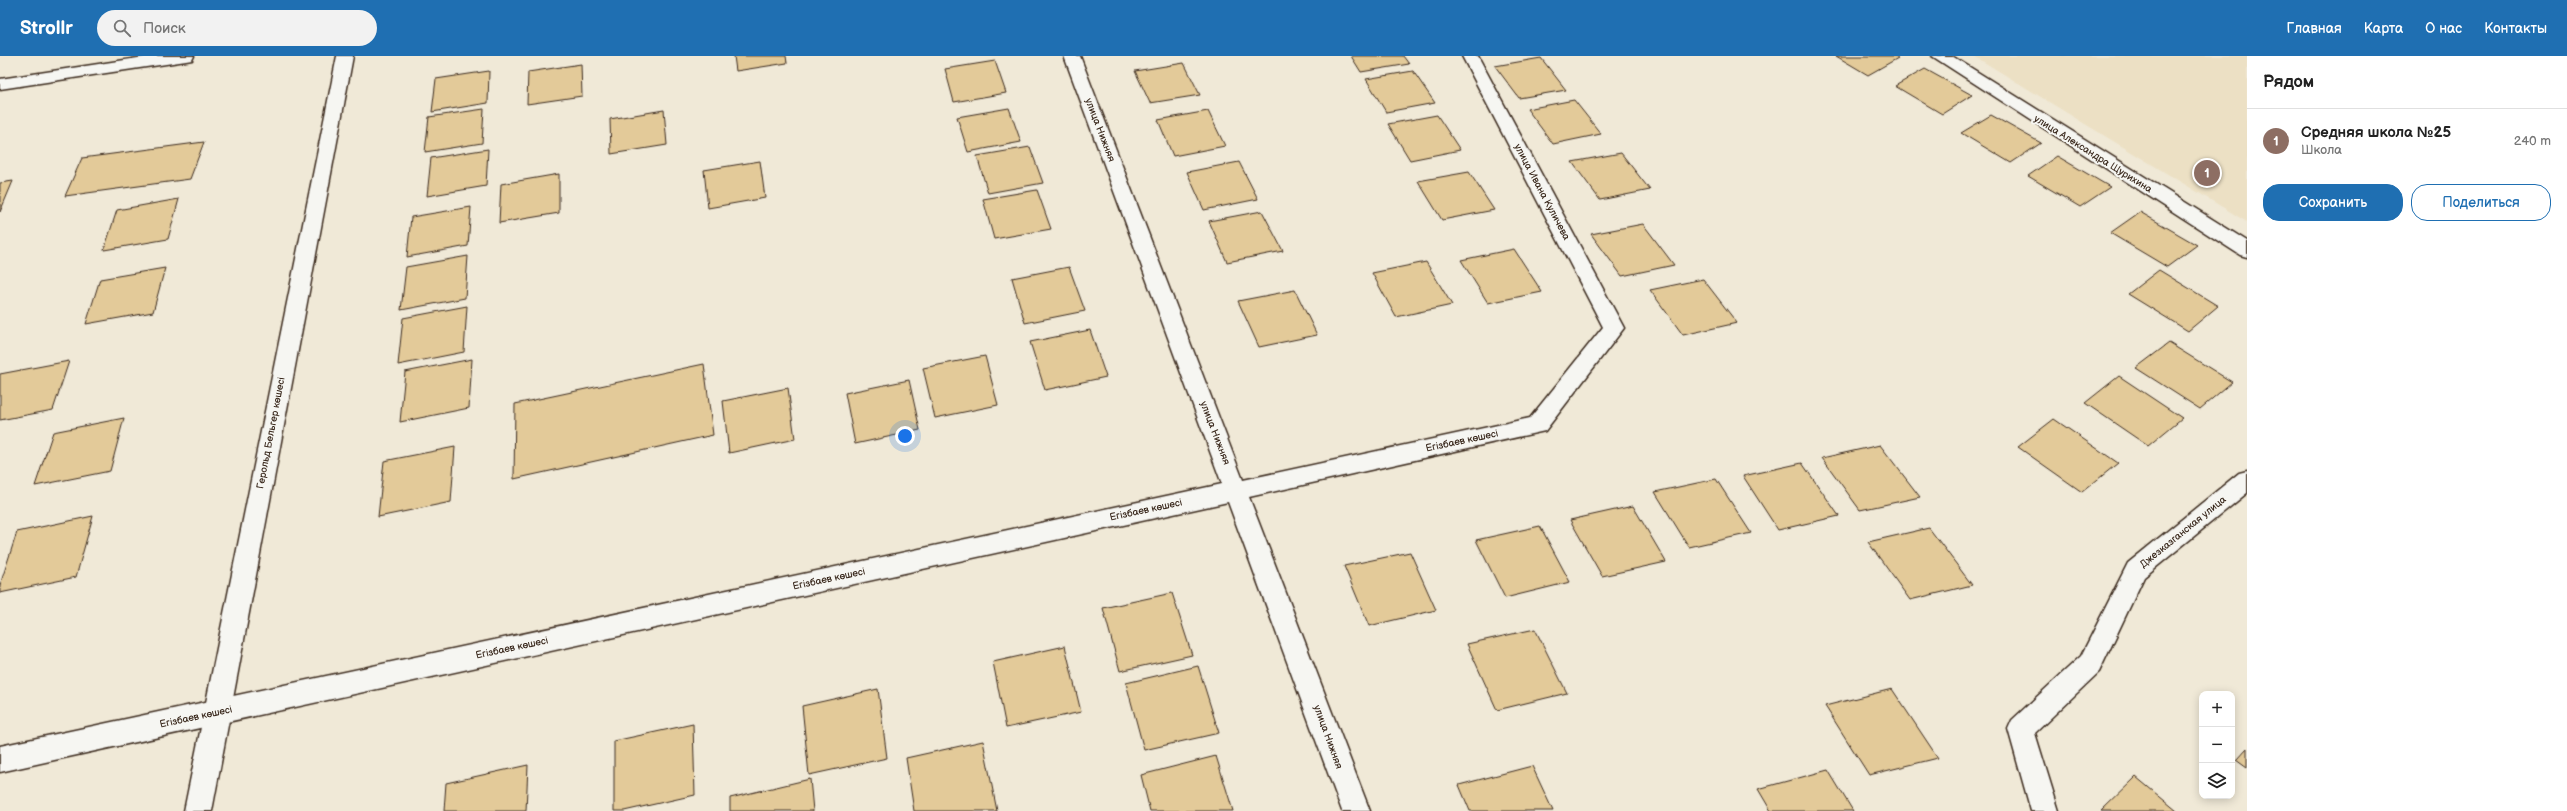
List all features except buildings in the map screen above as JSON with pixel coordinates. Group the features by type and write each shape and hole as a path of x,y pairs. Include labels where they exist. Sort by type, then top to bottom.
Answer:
{"street":[{"path":"0,84 186,56"},
{"name":"Герольд Бельгер көшесі","path":"198,811 346,56"},
{"name":"улица Нижняя","path":"1072,56 1356,811"},
{"name":"улица Ивана Куличева","path":"1470,56 1614,328"},
{"name":"улица Александра Щурихина","path":"1940,56 2247,250"},
{"name":"Егізбаев көшесі","path":"0,759 1537,425 1614,328"},
{"name":"Джезказганская улица","path":"2045,811 2021,729 2090,664 2136,570 2247,480"}],"shaded area":[{"path":"1974,56 2247,56 2247,222 2085,124"}],"place":[{"name":"Средняя школа №25","path":"2207,173"}]}
